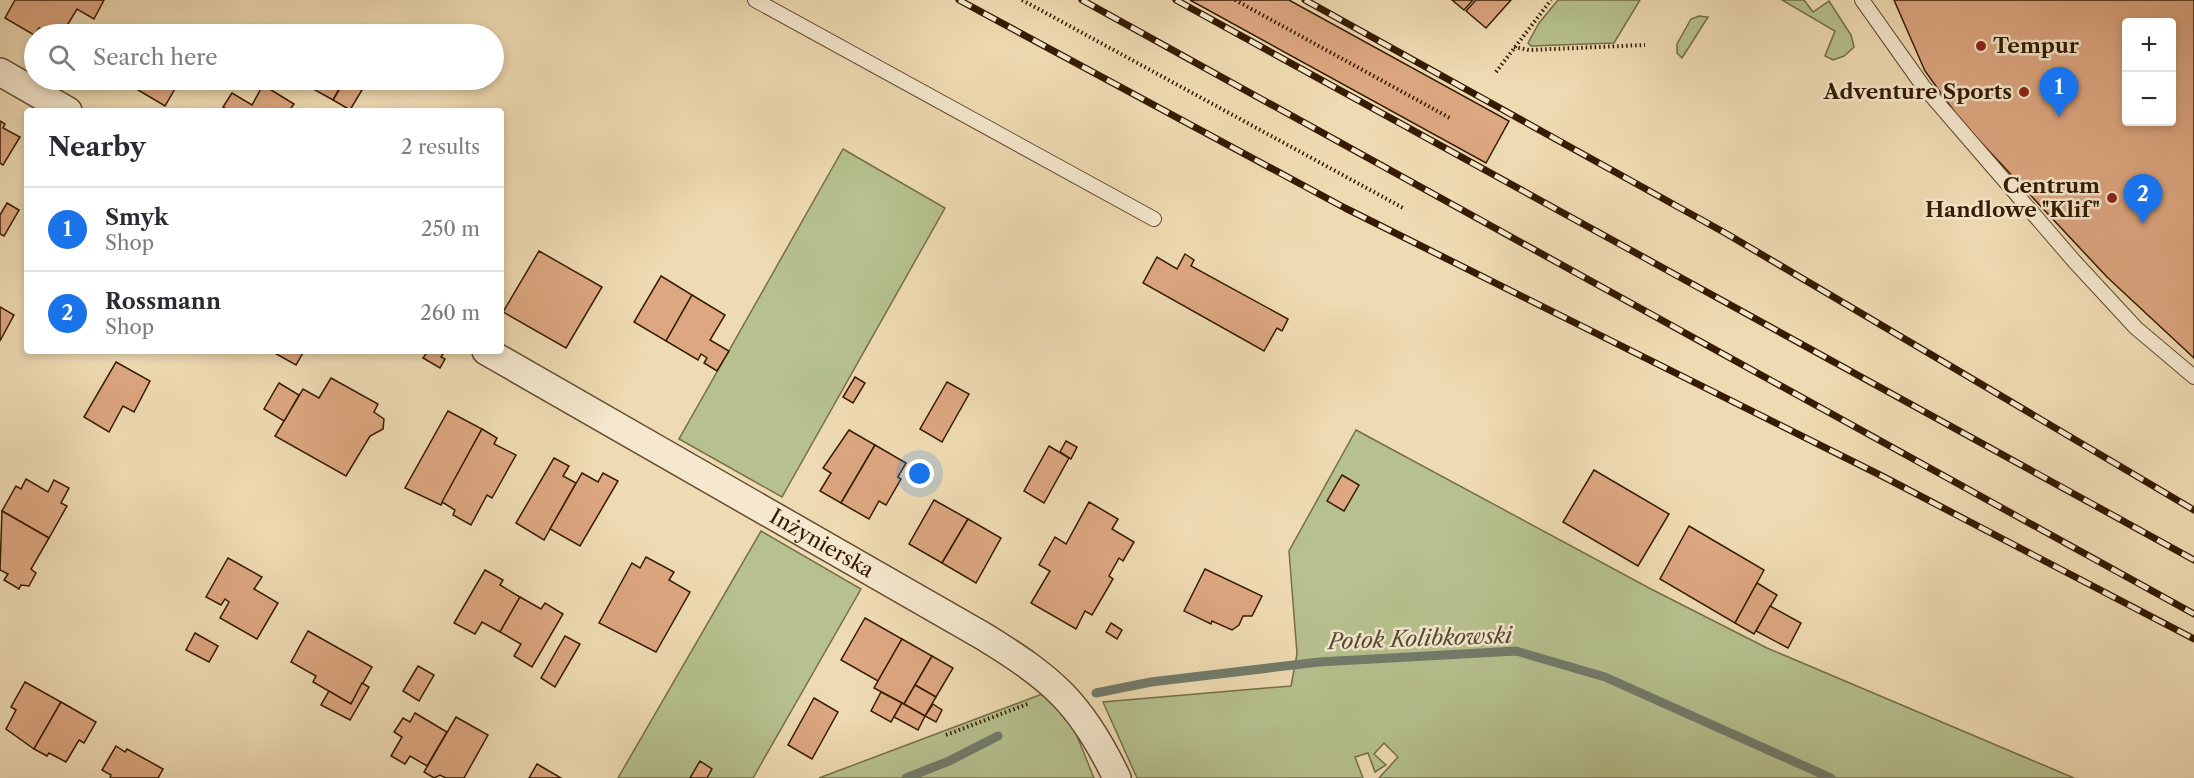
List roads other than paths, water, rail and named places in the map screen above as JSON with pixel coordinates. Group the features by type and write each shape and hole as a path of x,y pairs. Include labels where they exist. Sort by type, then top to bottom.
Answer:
{"street":[{"path":"0,72 24,86"},
{"path":"31,90 63,108"},
{"name":"Inżynierska","path":"491,354 983,636 1038,671 1063,693 1087,723 1117,778"}],"lane":[{"path":"755,0 1154,219"},
{"path":"1862,0 1923,86 2074,261 2136,328 2194,376"}],"waterway":[{"name":"Potok Kolibkowski","path":"1096,693 1151,682 1319,662 1516,651 1605,677 1831,778"},
{"name":"Potok Kolibkowski","path":"906,778 949,761 998,736"}],"railway":[{"path":"959,0 1345,208 1884,477 2194,639"},
{"path":"1082,0 2194,614"},
{"path":"1176,0 2194,560"},
{"path":"1305,0 1727,234 2194,510"}],"place":[{"name":"Tempur","path":"1981,46"},
{"name":"Adventure Sports","path":"2024,92"},
{"name":"Smyk","path":"2059,117"},
{"name":"Centrum Handlowe \"Klif\"","path":"2112,198"},
{"name":"Rossmann","path":"2143,224"}]}
